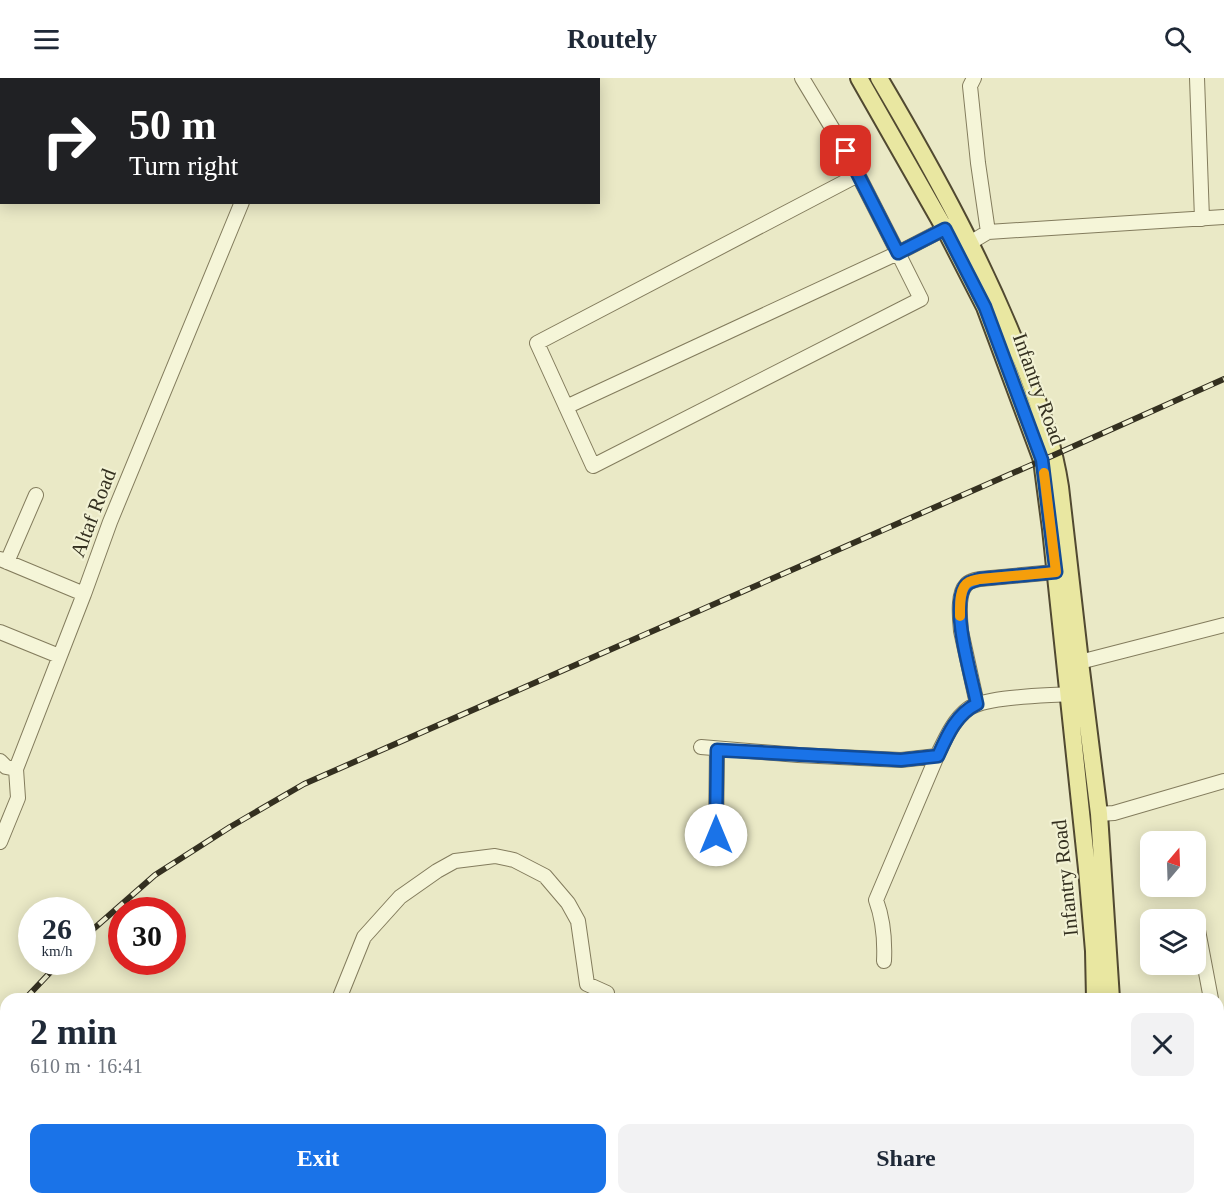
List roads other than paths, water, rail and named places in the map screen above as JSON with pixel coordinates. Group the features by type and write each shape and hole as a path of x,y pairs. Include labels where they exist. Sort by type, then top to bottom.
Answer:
{"main road":[{"name":"Infantry Road","path":"859,78 952,225 1011,332 1038,403 1054,455 1060,487 1073,664 1069,694 1094,951 1095,993"},
{"name":"Infantry Road","path":"879,78 927,161 952,225"},
{"name":"Infantry Road","path":"964,247 1042,460 1056,572 1099,814 1111,993"}],"street":[{"path":"802,78 846,151 921,299 593,466 537,343 858,175"},
{"path":"974,78 970,86 988,232"},
{"path":"1197,78 1202,219"},
{"name":"Altaf Road","path":"0,842 18,798 16,769 110,522 241,204"},
{"path":"964,247 988,232 1224,217"},
{"path":"566,407 898,253 952,225"},
{"path":"36,495 3,561 84,594"},
{"path":"977,704 961,631 960,603 964,586 980,579 1056,572"},
{"path":"1073,664 1224,625"},
{"path":"0,632 59,656"},
{"path":"884,960 883,927 876,900 938,756 959,717 977,704 1069,694"},
{"path":"700,747 717,750 901,760 938,756"},
{"path":"716,835 717,750"},
{"path":"0,761 6,767 16,769"},
{"path":"1099,814 1114,813 1224,781"},
{"path":"341,993 364,936 400,897 455,861 495,856 514,860 545,876 568,903 578,921 588,984 607,993"},
{"path":"1206,973 1210,993"}],"railway":[{"path":"96,927 155,875 230,827 304,784 1224,379"},
{"path":"31,993 48,975"}]}
